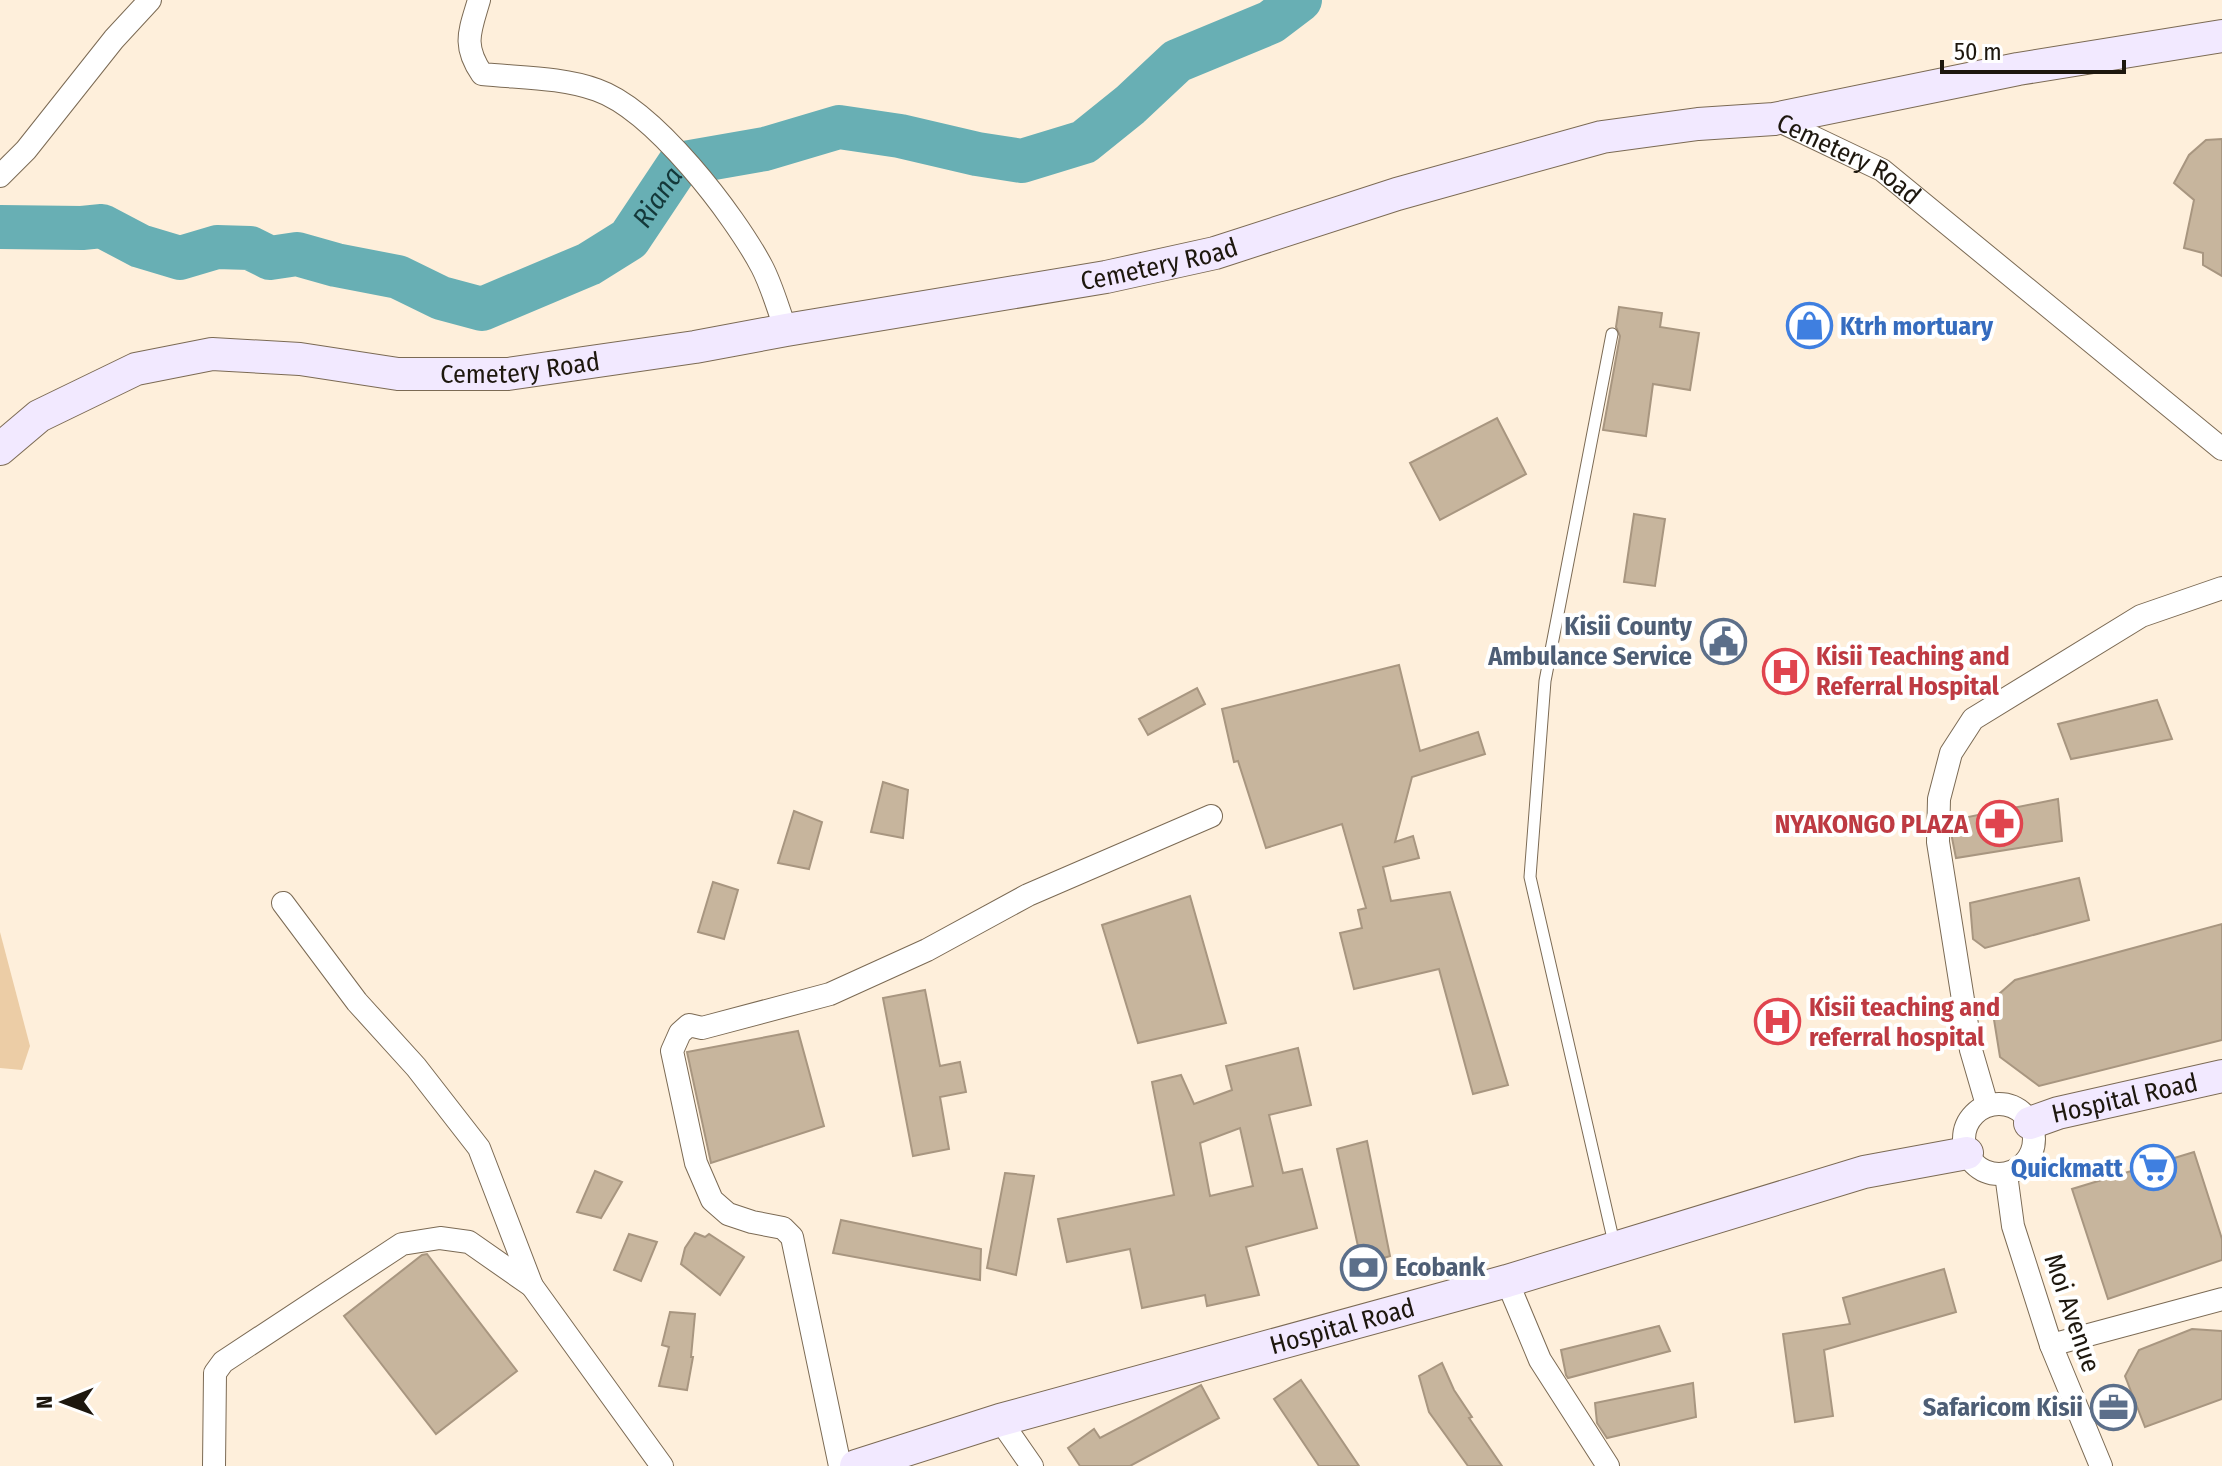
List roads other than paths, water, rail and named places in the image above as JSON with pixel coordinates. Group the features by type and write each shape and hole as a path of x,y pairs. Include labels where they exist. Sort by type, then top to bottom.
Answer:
{"street":[{"path":"0,176 26,150 114,39 150,0"},
{"path":"479,0 468,37 472,59 482,74 548,79 598,90 629,107 674,149 729,213 763,269 786,330"},
{"path":"1774,119 2018,69 2222,36"},
{"name":"Cemetery Road","path":"0,449 39,416 136,369 212,354 300,359 398,374 508,374 695,347 1106,277 1215,253 1397,194 1602,137 1698,124 1774,119 1882,170 2222,449"},
{"path":"1987,1105 1971,1050 1938,842 1939,799 1951,753 1973,719 2141,616 2222,588"},
{"path":"840,1466 792,1237 783,1228 728,1214 712,1200 696,1163 674,1064 672,1051 680,1033 689,1025 702,1028 830,994 927,950 1028,895 1211,816"},
{"path":"283,903 357,1002 416,1067 479,1148 532,1286 662,1466"},
{"name":"Hospital Road","path":"2030,1123 2058,1113 2222,1076"},
{"path":"1987,1105 2010,1105 2020,1110 2030,1123 2034,1140 2032,1152 2026,1162 2006,1174 1983,1170 1973,1163 1967,1153 1964,1142 1969,1119 1987,1105"},
{"name":"Hospital Road","path":"856,1466 1000,1420 1507,1281 1864,1172 1967,1153"},
{"name":"Moi Avenue","path":"2006,1174 2013,1226 2051,1345 2101,1466"},
{"path":"214,1466 215,1373 223,1362 402,1244 440,1238 469,1242 532,1286"},
{"path":"1507,1281 1540,1360 1608,1466"},
{"path":"2051,1345 2222,1299"},
{"path":"1000,1420 1032,1466"}],"lane":[{"path":"1612,334 1545,681 1530,877 1615,1248"}],"waterway":[{"name":"Riana","path":"0,227 102,226 140,246 180,258 217,247 250,248 270,258 297,254 398,277 441,298 482,309 589,264 629,239 679,164 765,149 839,127 1022,161 1084,142 1177,61 1271,22 1300,0"}],"place":[{"name":"Ktrh mortuary","path":"1809,326"},
{"name":"Kisii County Ambulance Service","path":"1723,641"},
{"name":"Kisii Teaching and Referral Hospital","path":"1785,671"},
{"name":"NYAKONGO PLAZA","path":"1999,824"},
{"name":"Kisii teaching and referral hospital","path":"1778,1022"},
{"name":"Quickmatt","path":"2154,1168"},
{"name":"Ecobank","path":"1364,1267"},
{"name":"Safaricom Kisii","path":"2114,1407"}]}
